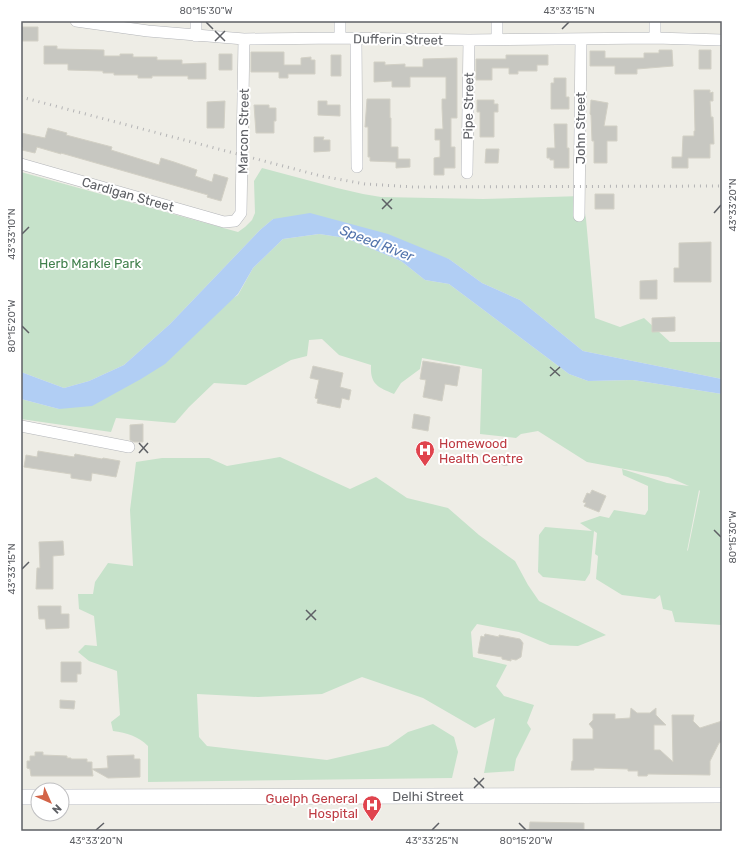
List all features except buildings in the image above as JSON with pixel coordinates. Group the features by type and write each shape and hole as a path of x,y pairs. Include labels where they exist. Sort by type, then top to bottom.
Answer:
{"street":[{"name":"Dufferin Street","path":"76,21 148,31 244,40 340,38 469,40 655,38 722,40"},
{"path":"196,21 196,36"},
{"path":"340,21 340,38"},
{"path":"497,21 497,39"},
{"path":"655,21 655,38"},
{"path":"356,39 357,167"},
{"name":"John Street","path":"579,216 581,39"},
{"name":"Marcon Street","path":"235,221 241,212 244,40"},
{"name":"Pipe Street","path":"467,173 469,40"},
{"name":"Cardigan Street","path":"21,164 224,222 235,221"},
{"path":"21,426 129,447"},
{"name":"Delhi Street","path":"70,797 239,798 722,796"}],"green space":[{"name":"Herb Markle Park","path":"262,168 337,188 381,197 483,199 582,196 586,219 595,318 620,327 644,318 670,342 722,342 722,379 583,351 520,300 482,283 449,259 273,219 260,230 170,324 124,365 89,381 64,388 21,372 21,172 238,232 252,220 255,213 254,181"},
{"path":"319,234 346,238 401,261 425,280 449,284 569,374 588,381 633,380 722,394 722,625 675,622 672,611 663,609 660,595 655,599 622,595 596,579 598,556 595,554 597,533 594,531 590,573 585,581 543,577 538,572 539,535 545,527 592,531 580,523 600,516 609,518 614,510 645,515 648,510 648,486 623,475 622,469 667,483 689,486 668,477 587,462 538,431 521,434 516,438 480,434 482,369 422,358 420,369 401,383 394,394 379,387 373,381 371,365 339,355 322,339 309,340 307,356 291,360 246,385 214,383 175,423 116,418 111,432 21,419 21,399 59,409 238,295 253,268 283,239","holes":["699,490 688,550 687,551"]},
{"path":"280,457 350,489 376,477 407,498 448,508 479,535 515,561 528,585 539,601 606,635 578,646 550,645 519,632 477,624 471,632 473,657 507,665 496,686 504,696 534,705 527,723 531,729 516,759 514,771 484,773 495,718 475,728 423,698 362,677 322,694 258,697 197,694 199,737 207,746 327,760 388,746 408,732 433,724 454,737 458,752 452,778 148,782 148,746 132,736 113,731 111,722 120,715 117,671 89,661 78,652 85,645 97,646 94,616 79,609 78,594 93,594 95,582 108,563 133,566 130,510 136,462 162,458 209,458 227,466"}],"water":[{"name":"Speed River","path":"310,213 388,234 449,259 482,283 520,300 583,351 722,379 722,394 633,380 588,381 569,374 449,284 425,280 401,261 346,238 319,234 283,239 253,268 238,294 165,364 141,379 92,406 59,409 21,399 21,372 64,388 89,381 124,365 170,324 260,230 273,219"}],"railway":[{"path":"21,97 321,176 365,184 414,187 722,186"}],"place":[{"name":"Homewood Health Centre","path":"425,467"},
{"name":"Guelph General Hospital","path":"372,822"}]}
